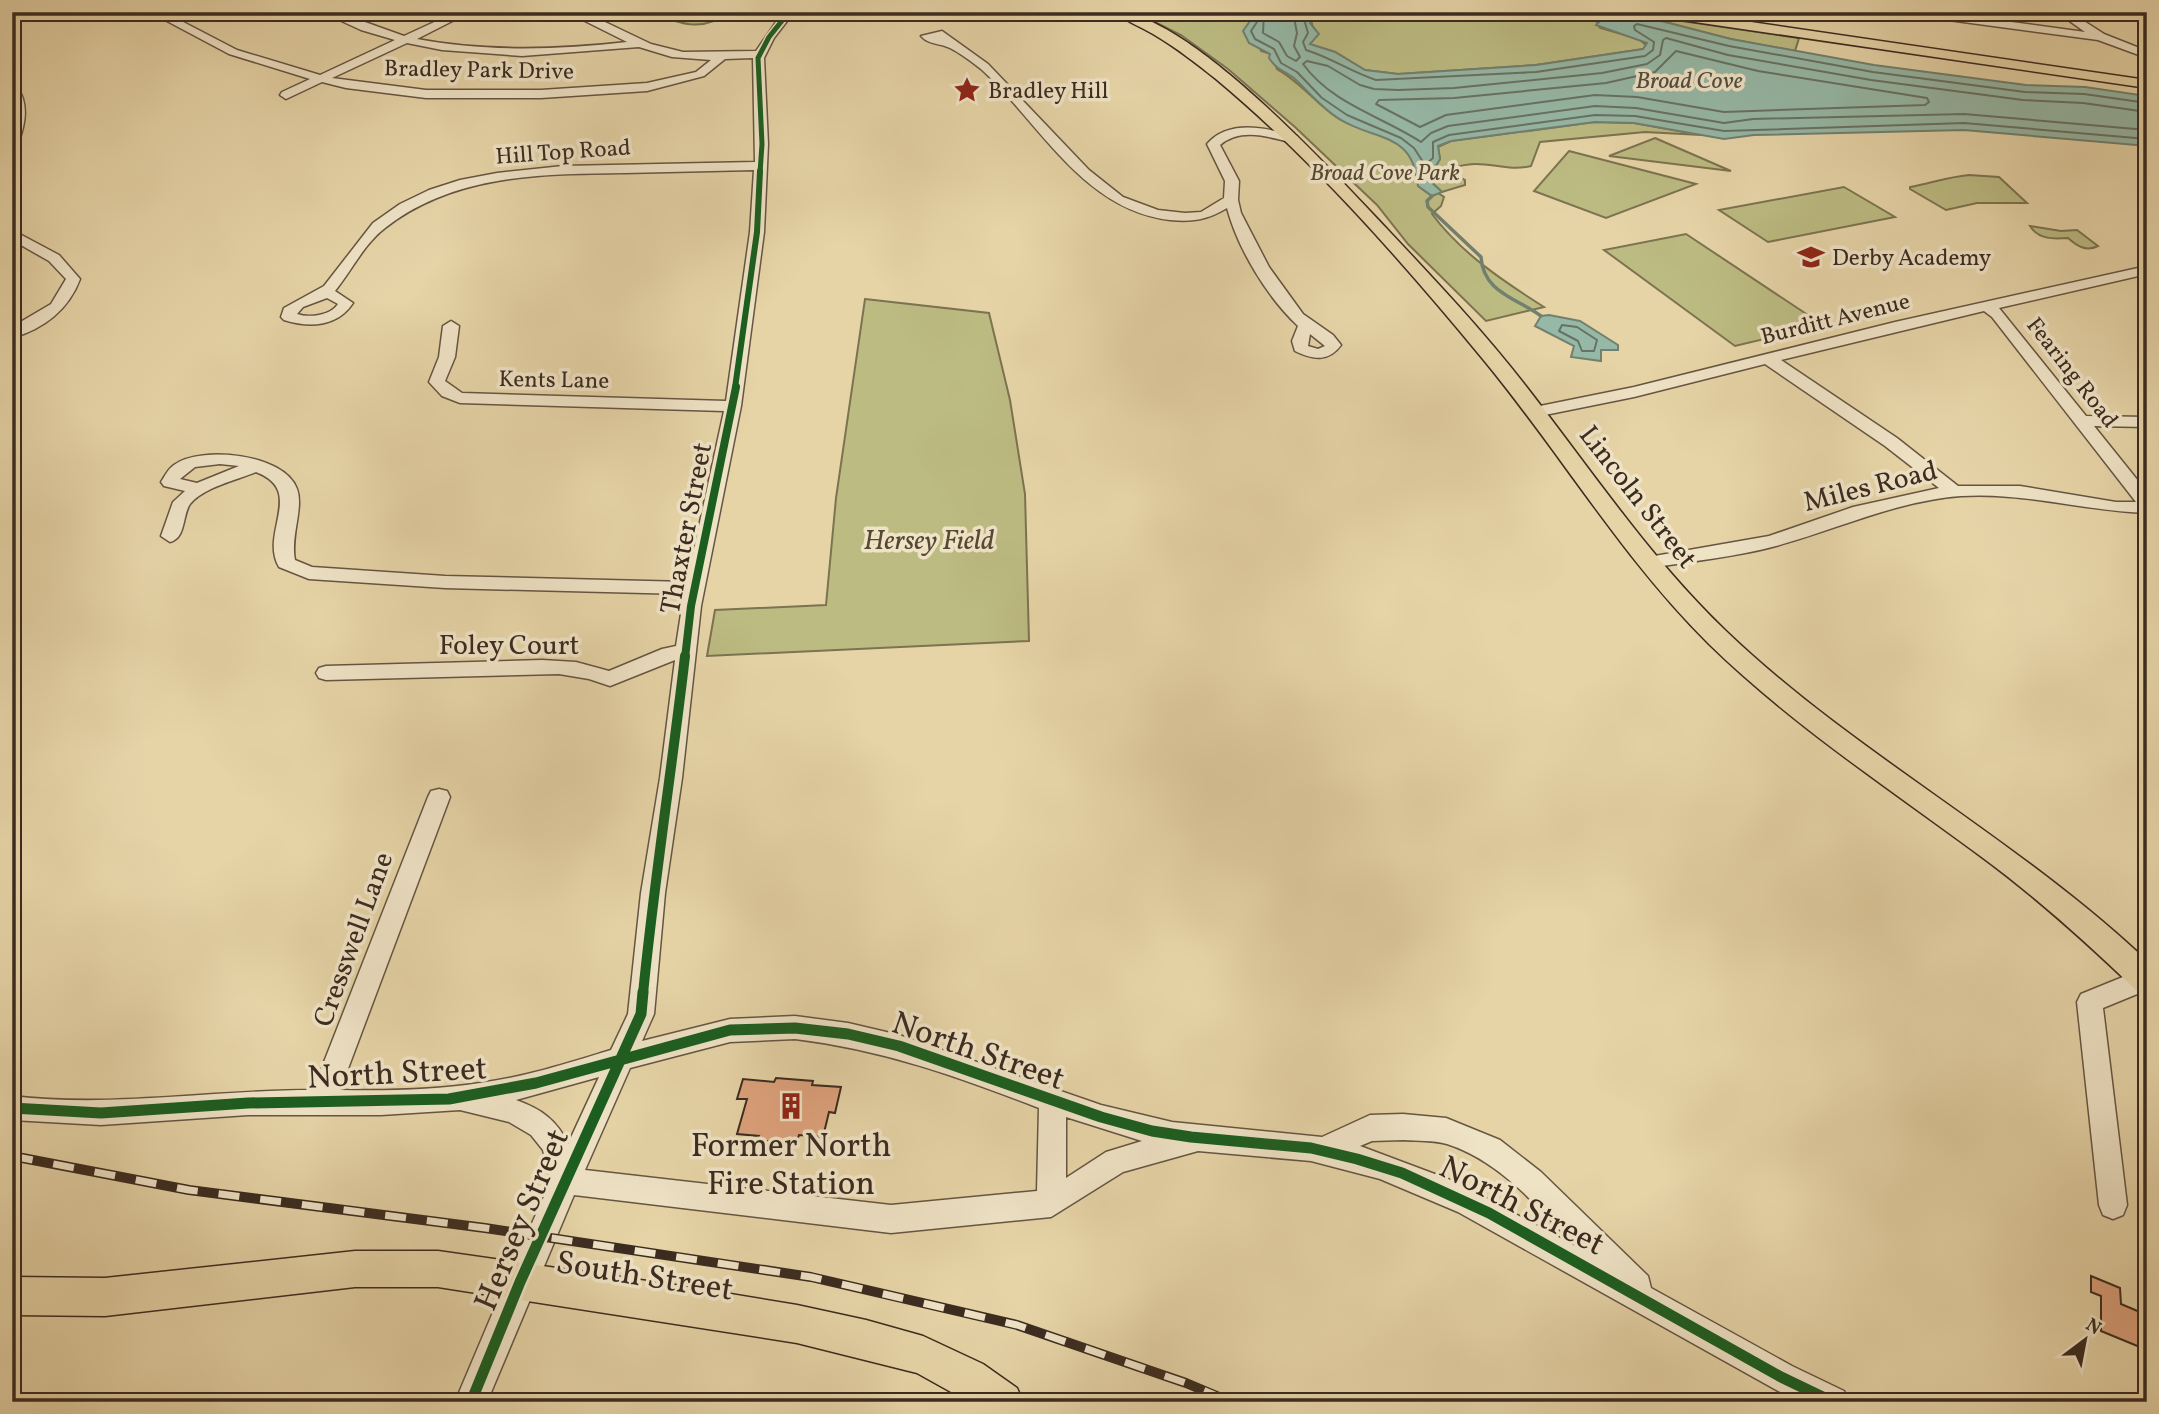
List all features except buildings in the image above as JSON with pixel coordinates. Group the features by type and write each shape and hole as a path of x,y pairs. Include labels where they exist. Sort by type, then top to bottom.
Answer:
{"main road":[{"name":"Lincoln Street","path":"1121,12 1165,34 1196,54 1293,139 1427,282 1535,412 1650,562 1717,637 1789,702 2091,925 2146,980"},
{"path":"1654,12 2147,84"},
{"name":"South Street","path":"12,1296 105,1297 378,1268 438,1269 797,1324 866,1339 923,1355 969,1378 1003,1402"}],"street":[{"name":"Bradley Park Drive","path":"155,12 250,59 320,79 369,89 426,94 567,93 647,87 688,78 709,69 724,55"},
{"path":"327,12 361,28 402,41 452,49 581,51 643,43"},
{"path":"286,95 465,12"},
{"path":"515,12 578,13 673,54 760,54"},
{"name":"Thaxter Street","path":"619,1058 640,1014 653,892 695,588 733,406 757,232 762,144 757,69 760,54 769,37 789,12"},
{"path":"1911,12 2102,37"},
{"path":"2062,12 2102,37 2147,55"},
{"path":"953,45 992,73 1084,173 1106,191 1131,206 1156,214 1225,218 1239,226"},
{"path":"12,145 18,129 20,111 13,89"},
{"path":"1267,116 1213,144 1232,181 1231,200 1239,226 1274,284 1306,326"},
{"path":"1242,131 1293,139"},
{"name":"Hill Top Road","path":"327,292 367,236 379,225 412,204 455,187 532,172 761,166"},
{"path":"1203,216 1231,200"},
{"path":"12,234 56,259 73,279 66,299 47,315 12,334"},
{"name":"Burditt Avenue","path":"1535,412 1634,392 1767,358 2147,270"},
{"name":"Fearing Road","path":"1986,306 1997,314 2147,506"},
{"name":"Kents Lane","path":"451,326 447,357 437,382 448,393 460,398 733,406"},
{"path":"1767,358 1891,442 1955,492"},
{"path":"2082,421 2147,422"},
{"path":"198,489 170,482 180,468 202,460 258,465 282,478 290,492 283,545 286,564 309,573 445,582 695,588"},
{"path":"170,537 182,502 198,489 258,465"},
{"name":"Miles Road","path":"1650,562 1772,541 1859,511 1907,499 1955,492 2020,491 2116,507 2147,506"},
{"name":"Foley Court","path":"326,673 473,671 548,666 585,670 610,679 669,654 686,652"},
{"name":"Cresswell Lane","path":"322,1102 439,797"},
{"path":"2113,1205 2090,1002 2146,980"},
{"name":"North Street","path":"12,1108 42,1112 134,1113 242,1103 450,1098 509,1090 619,1058 740,1029 835,1032 923,1053 1053,1102 1156,1132 1323,1151 1379,1164 1455,1195 1781,1377 1833,1402"},
{"name":"Hersey Street","path":"471,1402 520,1282 619,1058"},
{"path":"450,1098 494,1105 519,1114 539,1126 548,1134 558,1155 565,1181 891,1219 1051,1203 1116,1161 1206,1137"},
{"path":"1051,1203 1053,1102"},
{"path":"1323,1151 1370,1128 1403,1127 1446,1131 1490,1149 1531,1181 1656,1306"}],"green space":[{"path":"652,12 729,12 710,23 691,24"},
{"name":"Broad Cove Park","path":"1135,12 1248,12 1261,51 1271,54 1277,69 1293,79 1336,117 1394,141 1402,147 1414,161 1418,186 1432,196 1438,193 1444,197 1441,206 1432,214 1443,228 1484,265 1544,307 1486,321 1408,244 1377,205 1296,128 1228,69 1181,35"},
{"name":"Broad Cove Park","path":"1309,12 1620,12 1799,38 1795,51 1730,39 1661,21 1606,15 1597,23 1600,28 1639,39 1647,46 1644,49 1536,65 1398,74 1365,70 1335,52 1309,44 1313,28"},
{"path":"1595,122 1634,123 1701,135 1645,132 1540,142 1531,166 1511,168 1482,164 1462,165 1451,169 1452,173 1465,180 1465,185 1442,192 1428,179 1440,159 1438,147 1451,141"},
{"path":"1655,138 1731,171 1609,156"},
{"path":"1569,151 1696,184 1606,218 1534,191"},
{"path":"1969,175 1999,177 2027,203 1977,203 1946,210 1910,189"},
{"path":"1844,187 1895,217 1768,242 1719,210"},
{"path":"2030,226 2061,231 2077,230 2098,246 2086,248 2078,246 2068,238 2042,236"},
{"path":"1686,234 1823,325 1735,346 1604,250"},
{"name":"Hersey Field","path":"865,299 989,313 1010,400 1025,494 1029,641 707,656 715,610 826,605 836,498"}],"water":[{"name":"Broad Cove","path":"1248,12 1309,12 1310,23 1319,34 1310,44 1335,52 1365,70 1398,74 1536,65 1643,49 1647,43 1596,25 1606,15 1661,21 1731,39 1874,65 2026,85 2085,87 2147,96 2147,146 1964,130 1754,135 1724,139 1634,123 1595,122 1451,141 1438,146 1440,159 1428,179 1442,192 1432,196 1418,186 1415,168 1400,146 1338,118 1294,78 1274,65 1269,58 1270,54 1249,43 1243,31 1250,21"},
{"path":"1541,316 1580,321 1618,345 1618,350 1601,350 1601,361 1571,357 1574,346 1535,326"}],"waterway":[{"path":"1432,196 1427,201 1428,207 1481,257 1483,269 1494,286 1541,316"}],"railway":[{"path":"12,1156 189,1190 485,1228 811,1277 1017,1325 1186,1383 1231,1402"}],"cycle path":[{"path":"471,1402 520,1282 641,1014 653,893 671,778 691,606 733,406 757,232 762,144 758,58 769,37 789,12"},
{"path":"12,1108 42,1112 101,1113 248,1103 449,1099 513,1089 730,1030 795,1028 848,1034 950,1062 1051,1100 1152,1131 1311,1148 1402,1173 1489,1213 1781,1377 1833,1402"}],"place":[{"name":"Bradley Hill","path":"967,90"},
{"name":"Derby Academy","path":"1811,257"},
{"name":"Former North Fire Station","path":"791,1106"}]}
